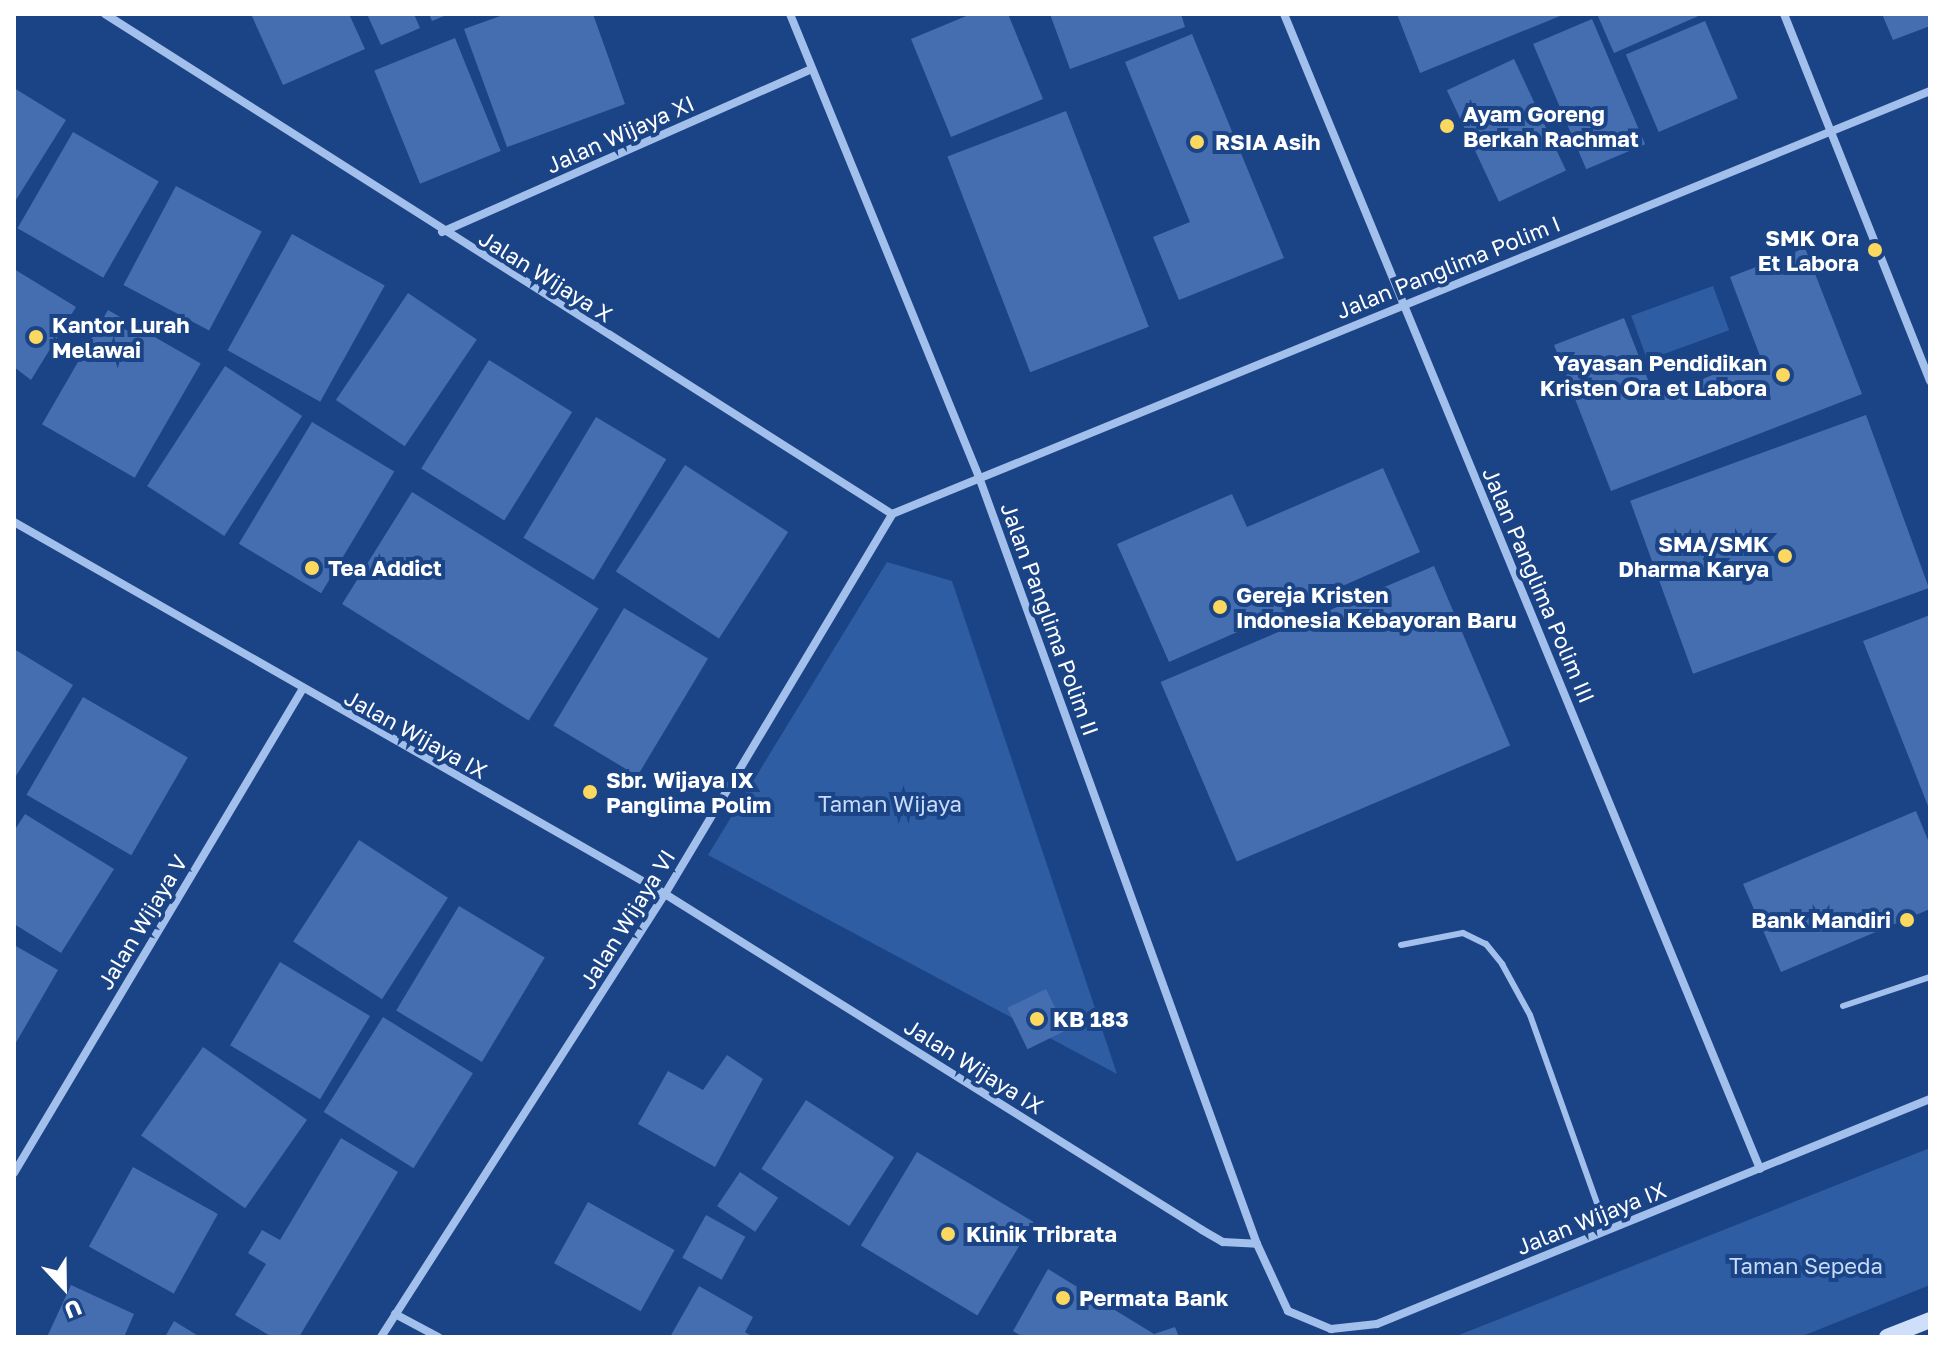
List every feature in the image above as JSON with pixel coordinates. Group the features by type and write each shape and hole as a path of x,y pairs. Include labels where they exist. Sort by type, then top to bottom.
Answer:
{"main road":[{"path":"1887,1337 1930,1320"}],"street":[{"name":"Jalan Wijaya X","path":"105,14 442,232 892,514"},
{"name":"Jalan Panglima Polim II","path":"790,14 979,477 1257,1244"},
{"name":"Jalan Panglima Polim III","path":"1284,14 1760,1169"},
{"path":"1784,14 1930,381"},
{"name":"Jalan Wijaya XI","path":"442,232 812,69"},
{"name":"Jalan Panglima Polim I","path":"979,477 1930,91"},
{"path":"892,514 979,477"},
{"name":"Jalan Wijaya VI","path":"381,1337 665,894 892,514"},
{"name":"Jalan Wijaya IX","path":"14,522 302,690 665,894 1202,1230 1223,1242 1257,1244 1288,1311 1331,1329 1377,1324 1930,1099"},
{"name":"Jalan Wijaya V","path":"14,1173 302,690"},
{"path":"395,1314 438,1337"}],"lane":[{"path":"1401,945 1463,933 1486,944 1502,964 1530,1015 1607,1231"},
{"path":"1843,1006 1930,977"}],"green space":[{"path":"1713,286 1729,330 1647,360 1631,316"},
{"name":"Taman Wijaya","path":"887,562 952,581 1117,1074 708,855"},
{"name":"Taman Sepeda","path":"1930,1148 1930,1285 1800,1337 1454,1337"}],"building":[{"path":"251,14 349,14 365,49 283,85"},
{"path":"367,14 414,14 420,28 381,45"},
{"path":"429,14 449,14 432,21"},
{"path":"506,14 593,14 625,104 507,147 464,29"},
{"path":"971,14 1008,14 1043,99 951,137 911,39"},
{"path":"1050,14 1181,14 1185,27 1070,69"},
{"path":"1397,14 1565,14 1420,73"},
{"path":"1597,14 1703,14 1614,53"},
{"path":"1882,14 1930,14 1930,26 1893,40"},
{"path":"1592,19 1645,144 1586,169 1533,44"},
{"path":"1705,21 1738,98 1659,132 1626,55"},
{"name":"RSIA Asih","path":"1192,34 1284,258 1179,300 1153,237 1190,222 1125,62"},
{"path":"455,38 501,151 420,184 374,71"},
{"path":"1514,59 1566,170 1499,202 1447,90"},
{"path":"14,88 66,120 14,203"},
{"path":"1066,111 1149,327 1030,372 947,157"},
{"path":"73,132 159,182 103,278 18,228"},
{"path":"176,186 262,232 209,330 123,285"},
{"path":"292,234 385,285 320,402 228,350"},
{"name":"Yayasan Pendidikan Kristen Ora et Labora","path":"1805,248 1862,394 1611,491 1554,345 1624,318 1655,398 1760,356 1730,277"},
{"name":"Kantor Lurah Melawai","path":"14,269 76,307 31,380 14,367"},
{"path":"408,293 477,339 405,446 336,400"},
{"path":"108,310 201,364 135,478 42,424"},
{"path":"489,360 572,412 504,520 421,469"},
{"path":"225,366 302,416 224,536 147,486"},
{"name":"SMA/SMK Dharma Karya","path":"1866,415 1929,588 1693,674 1630,501"},
{"path":"596,417 666,459 594,580 523,538"},
{"path":"312,422 394,471 321,593 239,544"},
{"path":"685,465 788,532 719,639 616,572"},
{"name":"Gereja Kristen Indonesia Kebayoran Baru","path":"1383,468 1420,552 1169,662 1117,544 1232,494 1247,527"},
{"path":"412,492 599,609 529,721 342,604"},
{"path":"1434,566 1510,745 1237,862 1161,682"},
{"path":"624,608 708,658 637,776 553,725"},
{"path":"1930,615 1930,811 1863,641"},
{"path":"14,649 73,685 14,779"},
{"path":"83,697 188,758 131,855 26,795"},
{"path":"1916,811 1930,845 1930,909 1781,972 1743,884"},
{"path":"25,814 114,869 61,953 14,924 14,831"},
{"path":"359,840 448,898 382,999 293,941"},
{"path":"459,906 545,958 482,1062 396,1011"},
{"path":"14,945 58,970 14,1046"},
{"path":"280,962 370,1016 320,1099 230,1045"},
{"name":"KB 183","path":"1046,989 1066,1030 1028,1049 1007,1008"},
{"path":"383,1017 473,1073 414,1168 324,1112"},
{"path":"203,1047 307,1120 245,1208 141,1135"},
{"path":"727,1055 763,1079 715,1167 638,1124 668,1071 703,1090"},
{"path":"806,1100 894,1157 849,1226 761,1169"},
{"path":"341,1138 398,1172 299,1337 272,1337 235,1315 266,1264 248,1253 262,1230 280,1240"},
{"name":"Klinik Tribrata","path":"917,1152 1034,1222 977,1315 861,1245"},
{"path":"133,1167 218,1214 174,1294 89,1247"},
{"path":"740,1172 778,1198 755,1232 717,1206"},
{"path":"588,1202 675,1250 641,1311 554,1263"},
{"path":"706,1215 745,1237 722,1280 682,1258"},
{"name":"Permata Bank","path":"1048,1269 1154,1334 1175,1327 1179,1337 1023,1337 1013,1331"},
{"path":"71,1285 134,1314 124,1337 47,1337"},
{"path":"699,1286 753,1317 745,1332 753,1337 670,1337"},
{"path":"174,1321 200,1337 165,1337"}],"place":[{"name":"Ayam Goreng Berkah Rachmat","path":"1447,126"},
{"name":"RSIA Asih","path":"1197,142"},
{"name":"SMK Ora Et Labora","path":"1875,250"},
{"name":"Kantor Lurah Melawai","path":"36,337"},
{"name":"Yayasan Pendidikan Kristen Ora et Labora","path":"1783,375"},
{"name":"SMA/SMK Dharma Karya","path":"1785,556"},
{"name":"Tea Addict","path":"312,568"},
{"name":"Gereja Kristen Indonesia Kebayoran Baru","path":"1220,607"},
{"name":"Sbr. Wijaya IX Panglima Polim","path":"590,792"},
{"name":"Bank Mandiri","path":"1907,920"},
{"name":"KB 183","path":"1037,1019"},
{"name":"Klinik Tribrata","path":"948,1234"},
{"name":"Permata Bank","path":"1063,1298"}]}
